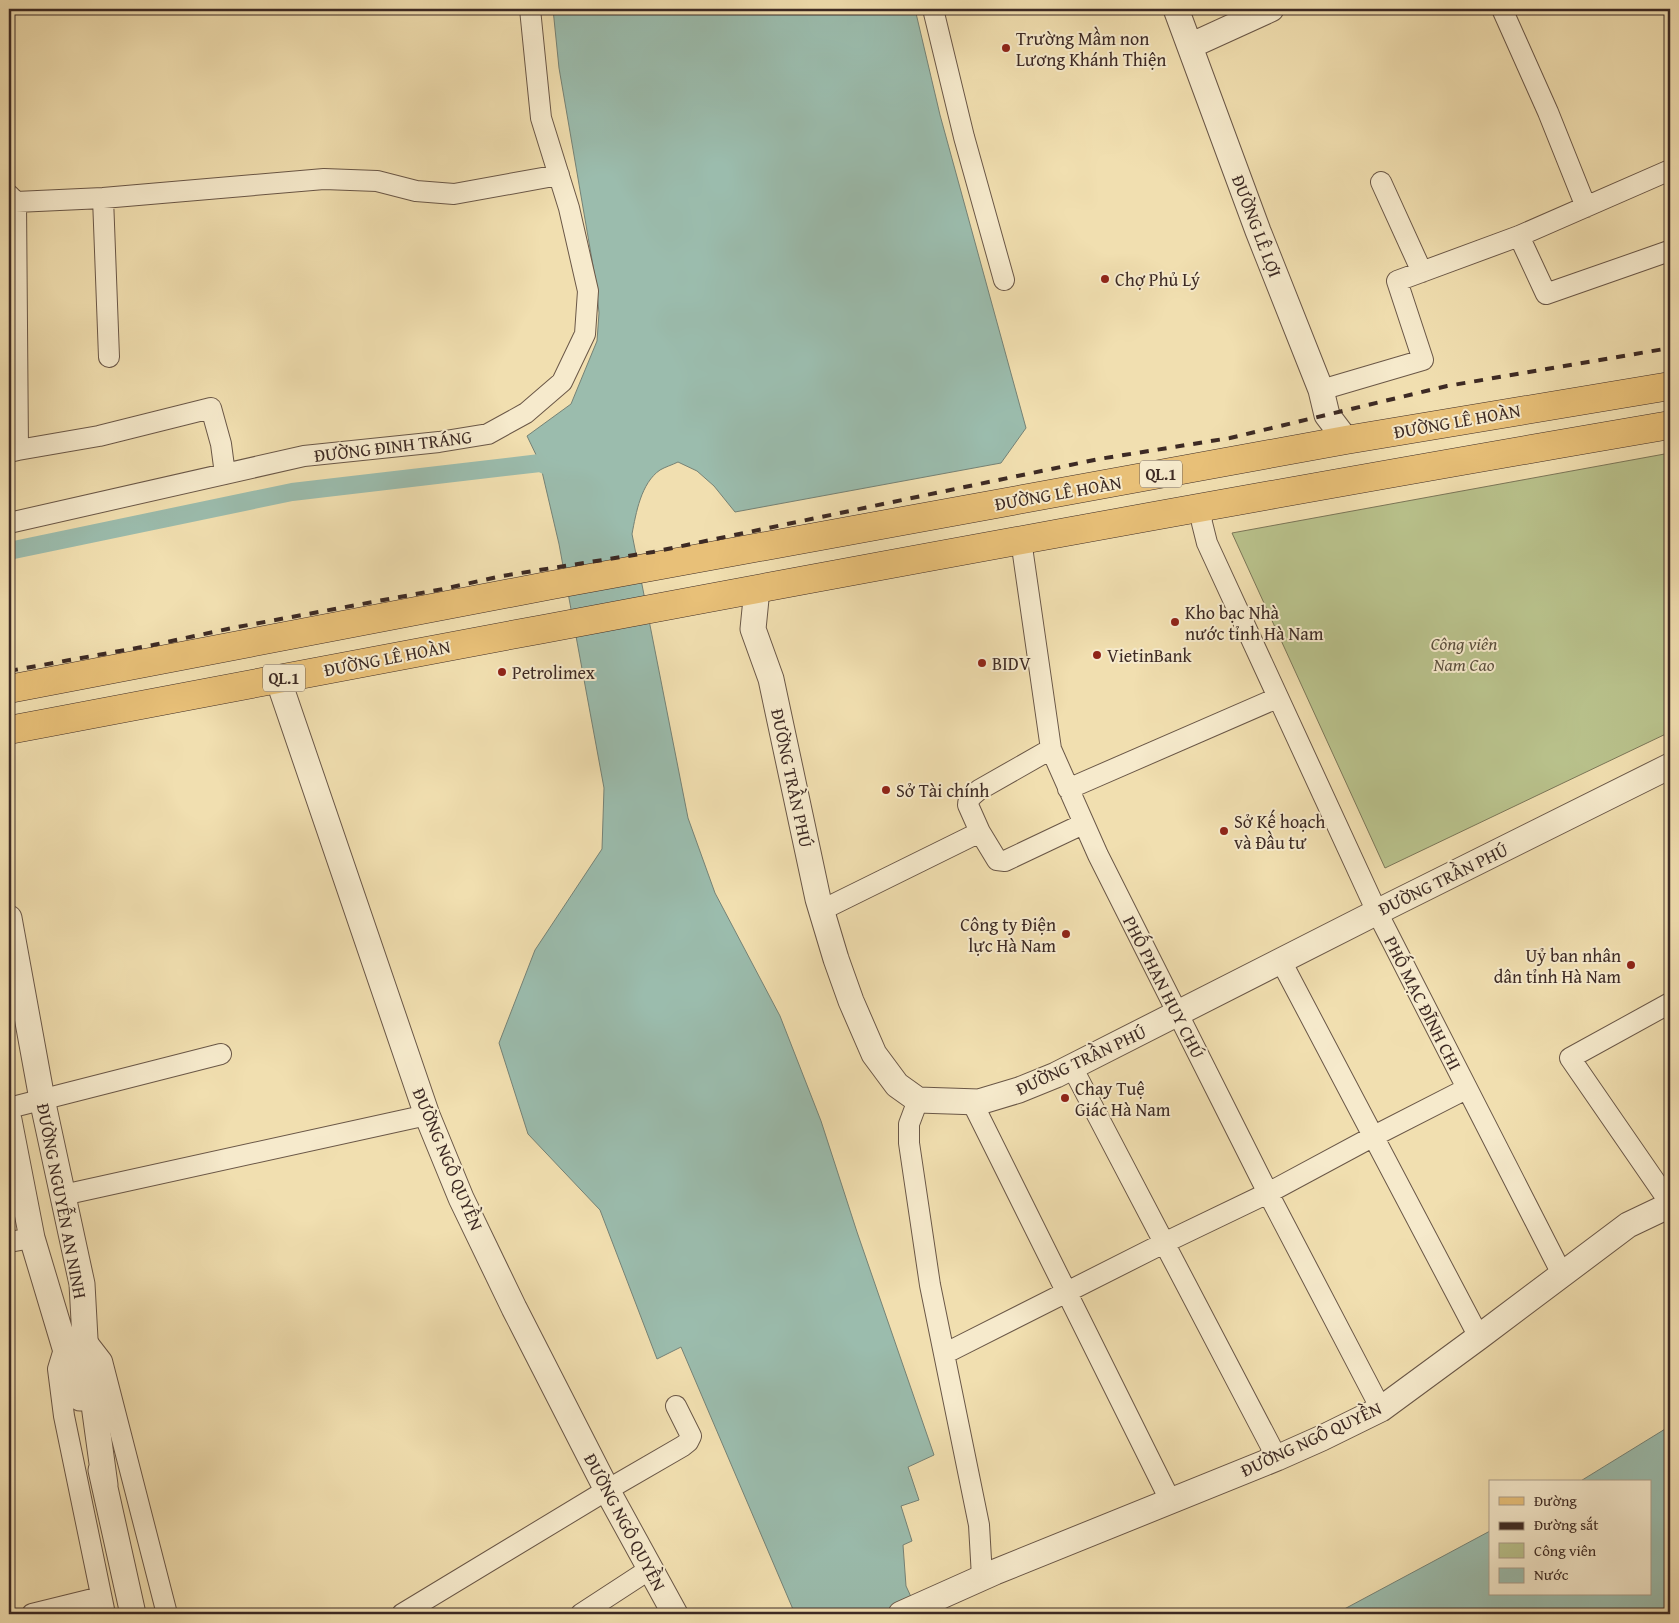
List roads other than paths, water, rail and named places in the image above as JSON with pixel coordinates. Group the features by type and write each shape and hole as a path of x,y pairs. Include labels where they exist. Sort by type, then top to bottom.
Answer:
{"main road":[{"name":"ĐƯỜNG LÊ HOÀN","path":"9,689 552,585 1346,440 1670,386"},
{"name":"QL.1","path":"756,589 1354,479 1670,426"},
{"path":"1346,440 1354,479"},
{"path":"750,549 756,589"},
{"name":"ĐƯỜNG LÊ HOÀN","path":"9,730 756,589"}],"street":[{"name":"ĐƯỜNG ĐINH TRÁNG","path":"9,523 304,456 439,442 488,434 526,413 562,382 585,334 588,291 569,208 541,118 530,9"},
{"path":"933,9 964,137 1004,280"},
{"name":"ĐƯỜNG LÊ LỢI","path":"1176,9 1258,232 1321,390 1327,415 1346,440"},
{"path":"1190,46 1271,9"},
{"path":"1502,9 1548,112 1586,206"},
{"path":"1321,390 1423,360 1397,281 1519,236 1670,170"},
{"path":"225,474 221,444 211,408 99,436 13,451 12,199 103,198 324,179 377,181 416,190 454,194 558,175"},
{"path":"1381,182 1422,272"},
{"path":"103,198 109,357"},
{"path":"1519,236 1546,294 1669,251"},
{"name":"PHỐ MẠC ĐĨNH CHI","path":"1201,508 1202,523 1207,543 1376,912 1562,1274"},
{"name":"PHỐ PHAN HUY CHÚ","path":"1021,540 1051,749 1083,824 1268,1193 1381,1409"},
{"name":"ĐƯỜNG TRẦN PHÚ","path":"756,589 753,629 771,679 822,910 836,959 851,1001 874,1054 897,1085 918,1100 979,1102 1019,1090 1072,1067 1376,912 1670,766"},
{"name":"ĐƯỜNG NGÔ QUYỀN","path":"278,679 427,1115 461,1198 510,1300 607,1490 675,1614"},
{"path":"1068,789 1277,698"},
{"path":"1051,749 973,795 968,801 968,805 980,832 996,860 1005,861 1083,824"},
{"path":"822,910 980,832"},
{"name":"ĐƯỜNG NGUYỄN AN NINH","path":"9,918 42,1099 82,1284 75,1343"},
{"path":"1281,961 1479,1337"},
{"path":"1670,1003 1570,1058 1670,1204"},
{"path":"9,1108 221,1054"},
{"path":"1072,1067 1277,1458"},
{"path":"944,1354 1164,1243 1268,1193 1374,1136 1466,1090"},
{"path":"918,1100 909,1124 908,1143 930,1285 979,1526 982,1578"},
{"path":"972,1102 1170,1500"},
{"path":"63,1195 427,1115"},
{"name":"ĐƯỜNG NGUYỄN AN NINH","path":"9,1120 21,1240 75,1343 133,1614"},
{"name":"ĐƯỜNG NGÔ QUYỀN","path":"901,1614 982,1578 1170,1500 1277,1458 1381,1409 1628,1225 1670,1204"},
{"path":"49,1294 58,1298 67,1296 76,1291 82,1284"},
{"path":"32,1614 103,1606 64,1416 59,1378 58,1368 75,1343 102,1361 167,1614"},
{"path":"402,1614 607,1490 684,1446 691,1436 676,1406"},
{"path":"581,1614 650,1569"}],"water":[{"path":"553,9 915,9 940,115 1026,428 1001,463 735,512 714,486 697,471 678,462 660,470 648,483 640,499 632,534 688,818 715,893 780,1016 821,1121 934,1455 908,1467 919,1500 901,1506 912,1541 903,1545 906,1586 919,1614 795,1614 681,1347 657,1359 600,1210 528,1134 499,1043 535,950 602,849 604,788 559,544 540,463 527,436 571,404 597,341 599,313 596,283 559,68"},
{"path":"1670,1426 1670,1614 1335,1614 1489,1532 1489,1596 1652,1596 1652,1480 1582,1480"}],"waterway":[{"path":"9,551 292,492 540,463 562,472"}],"railway":[{"path":"9,671 153,645 502,576 653,552 1099,459 1230,438 1447,386 1670,348"}],"place":[{"name":"Trường Mầm non Lương Khánh Thiện","path":"1006,48"},
{"name":"Chợ Phủ Lý","path":"1105,279"},
{"name":"Kho bạc Nhà nước tỉnh Hà Nam","path":"1175,622"},
{"name":"VietinBank","path":"1097,655"},
{"name":"BIDV","path":"982,663"},
{"name":"Petrolimex","path":"502,672"},
{"name":"Sở Tài chính","path":"886,790"},
{"name":"Sở Kế hoạch và Đầu tư","path":"1224,831"},
{"name":"Công ty Điện lực Hà Nam","path":"1066,934"},
{"name":"Uỷ ban nhân dân tỉnh Hà Nam","path":"1631,965"},
{"name":"Chay Tuệ Giác Hà Nam","path":"1065,1098"}],"park label":[{"name":"Công viên Nam Cao","path":"1464,653"}]}
